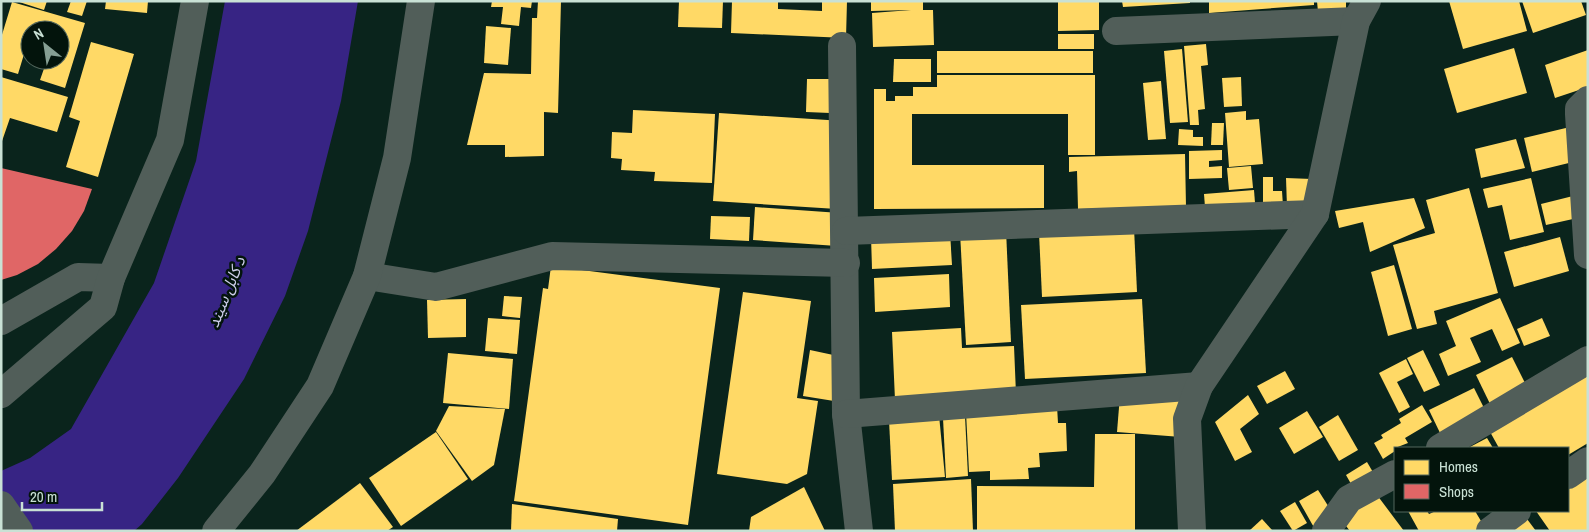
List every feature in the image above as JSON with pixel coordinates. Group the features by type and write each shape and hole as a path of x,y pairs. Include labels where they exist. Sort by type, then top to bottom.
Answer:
{"street":[{"path":"1,394 102,307 110,278 170,140 194,1"},
{"path":"216,531 262,474 320,386 367,276 397,158 421,1"},
{"path":"1116,31 1361,11 1315,214 1199,386 1187,419 1192,531"},
{"path":"842,46 846,231 846,414 859,531"},
{"path":"1588,100 1579,109 1588,255"},
{"path":"846,231 1315,214"},
{"path":"367,276 436,287 552,256 846,263"},
{"path":"1,321 78,277 110,278"},
{"path":"1442,447 1588,360"},
{"path":"846,414 1199,386"},
{"path":"1569,474 1588,461"},
{"path":"1326,531 1349,499 1394,475"},
{"path":"1,505 19,531"},
{"path":"1490,531 1516,512"}],"water":[{"name":"د کابل سيند","path":"225,1 358,1 341,101 308,231 285,296 244,379 178,478 142,524 134,531 1,531 1,471 30,458 71,429 154,283 196,161"}],"building: Homes":[{"path":"16,1 47,1 44,10"},
{"path":"71,1 87,1 82,16 67,12"},
{"path":"106,1 148,1 147,13 105,9"},
{"path":"492,1 532,1 531,8 521,7 519,26 501,24 503,7 491,7"},
{"path":"538,1 561,1 558,113 544,112 544,156 505,157 505,145 467,145 484,73 531,74 532,18 537,18"},
{"path":"679,1 723,1 722,28 678,27"},
{"path":"732,1 778,1 778,9 822,11 822,1 847,1 846,38 731,33"},
{"path":"871,1 923,1 923,10 933,10 934,45 873,47 872,13 911,10 871,11"},
{"path":"1058,1 1099,1 1099,30 1058,31"},
{"path":"1122,1 1190,1 1190,3 1123,7"},
{"path":"1209,1 1314,1 1314,5 1209,13"},
{"path":"1317,1 1346,1 1346,9 1318,12"},
{"path":"1449,1 1519,1 1527,31 1463,49"},
{"path":"1522,1 1581,1 1586,15 1533,33"},
{"path":"12,2 85,23 65,88 40,80 44,70 70,70 70,20 20,20 20,67 18,74 1,69 1,38"},
{"path":"486,26 511,28 508,65 484,63"},
{"path":"1058,34 1094,34 1094,49 1058,49"},
{"path":"91,42 134,54 98,177 66,167 80,121 69,117"},
{"path":"1206,44 1208,65 1201,66 1205,109 1198,110 1199,125 1190,125 1184,46"},
{"path":"1514,48 1527,93 1457,113 1444,69"},
{"path":"1182,49 1188,122 1170,123 1164,51"},
{"path":"1588,50 1588,87 1555,98 1545,65"},
{"path":"937,51 1093,51 1093,73 937,73"},
{"path":"894,59 931,59 931,82 893,82"},
{"path":"937,75 1095,75 1095,155 1068,155 1068,114 912,114 912,165 1044,165 1044,208 874,209 874,89 886,89 886,101 895,101 895,96 913,96 913,87 937,87"},
{"path":"1,77 68,97 57,132 10,118 1,144"},
{"path":"1241,77 1242,106 1224,107 1222,78"},
{"path":"807,79 831,79 830,113 806,112"},
{"path":"1161,81 1166,139 1148,140 1143,83"},
{"path":"633,110 715,114 712,183 654,181 655,172 621,170 622,159 611,158 612,132 632,133"},
{"path":"1246,111 1246,120 1259,119 1263,164 1229,167 1225,113"},
{"path":"719,113 843,121 837,209 713,201"},
{"path":"1212,123 1224,123 1223,145 1211,145"},
{"path":"1570,127 1577,161 1532,172 1524,138"},
{"path":"1179,129 1193,130 1193,137 1203,137 1203,146 1178,145"},
{"path":"1516,139 1525,168 1481,178 1475,149"},
{"path":"1222,150 1222,160 1209,161 1209,167 1222,166 1222,178 1189,179 1189,151"},
{"path":"1185,154 1186,207 1078,209 1077,171 1069,172 1069,157"},
{"path":"1251,166 1253,188 1229,190 1227,168"},
{"path":"1263,177 1273,177 1273,191 1282,191 1283,206 1263,206"},
{"path":"1286,178 1312,179 1304,207 1287,207"},
{"path":"1531,178 1544,232 1510,240 1502,205 1488,208 1483,189"},
{"path":"1469,188 1498,293 1434,311 1437,324 1417,329 1393,245 1435,233 1426,200"},
{"path":"1254,190 1255,203 1205,207 1204,194"},
{"path":"1577,195 1582,217 1546,225 1541,204"},
{"path":"1414,198 1425,228 1370,252 1363,222 1339,228 1335,211"},
{"path":"755,207 840,213 837,246 753,240"},
{"path":"711,216 750,217 749,241 710,239"},
{"path":"1134,228 1137,292 1042,297 1039,233"},
{"path":"1006,230 1011,342 966,345 960,232"},
{"path":"950,232 952,265 872,269 871,236"},
{"path":"1560,237 1569,271 1514,287 1504,252"},
{"path":"1394,265 1412,329 1388,336 1371,272"},
{"path":"551,266 720,288 688,525 514,501 543,288 548,289"},
{"path":"949,274 950,307 875,312 874,278"},
{"path":"743,292 811,301 797,398 818,401 807,474 787,484 717,474"},
{"path":"504,296 522,297 520,318 502,316"},
{"path":"1500,298 1520,343 1502,351 1492,329 1470,338 1481,362 1448,376 1439,354 1456,346 1446,321"},
{"path":"466,299 466,337 428,338 427,300"},
{"path":"1142,299 1146,373 1025,379 1021,305"},
{"path":"488,318 520,320 517,354 485,351"},
{"path":"1542,318 1550,336 1524,346 1517,329"},
{"path":"961,328 962,348 1014,346 1016,394 895,400 892,332"},
{"path":"810,350 838,356 834,401 803,396"},
{"path":"1423,350 1440,385 1424,392 1407,358"},
{"path":"448,353 513,359 509,409 443,403"},
{"path":"1512,357 1529,391 1493,410 1476,375"},
{"path":"1406,359 1413,374 1397,382 1410,407 1399,413 1379,373"},
{"path":"1285,371 1295,389 1267,404 1257,386"},
{"path":"1588,373 1588,443 1569,454 1569,447 1498,447 1489,430"},
{"path":"1474,388 1486,412 1441,435 1429,410"},
{"path":"1120,395 1184,400 1181,437 1117,432"},
{"path":"1248,395 1259,414 1240,429 1252,452 1235,461 1215,422"},
{"path":"1422,405 1432,422 1405,438 1408,443 1394,447 1394,452 1383,459 1374,443 1383,438 1381,435 1401,423 1399,419"},
{"path":"449,406 505,409 494,465 472,481 436,431"},
{"path":"1057,406 1058,423 1066,423 1067,451 1039,453 1040,467 1028,468 1029,479 990,480 990,471 969,472 966,412"},
{"path":"1307,411 1323,437 1294,454 1279,428"},
{"path":"939,415 945,477 892,480 889,420"},
{"path":"1338,415 1358,450 1339,461 1319,427"},
{"path":"965,416 968,476 946,478 943,418"},
{"path":"436,432 468,479 401,526 369,478"},
{"path":"1095,434 1135,434 1135,531 977,531 977,486 1094,487"},
{"path":"1487,438 1492,447 1470,447"},
{"path":"1367,462 1377,479 1355,491 1346,475"},
{"path":"1588,472 1588,531 1550,531 1537,512 1569,512 1569,486"},
{"path":"971,479 973,531 895,531 893,484"},
{"path":"360,483 393,527 387,531 296,531"},
{"path":"804,487 825,531 749,531 751,517"},
{"path":"1318,490 1332,512 1316,531 1299,501"},
{"path":"1377,495 1404,531 1350,531 1342,521"},
{"path":"1295,502 1307,523 1293,531 1280,511"},
{"path":"512,504 618,519 617,531 511,531"},
{"path":"1409,512 1428,512 1429,514 1434,512 1476,512 1484,526 1475,531 1419,531"},
{"path":"1262,519 1273,531 1249,531"},
{"path":"1527,519 1536,531 1511,531"}],"building: Shops":[{"path":"1,168 92,189 84,211 72,231 56,249 38,264 17,275 1,280"}]}
